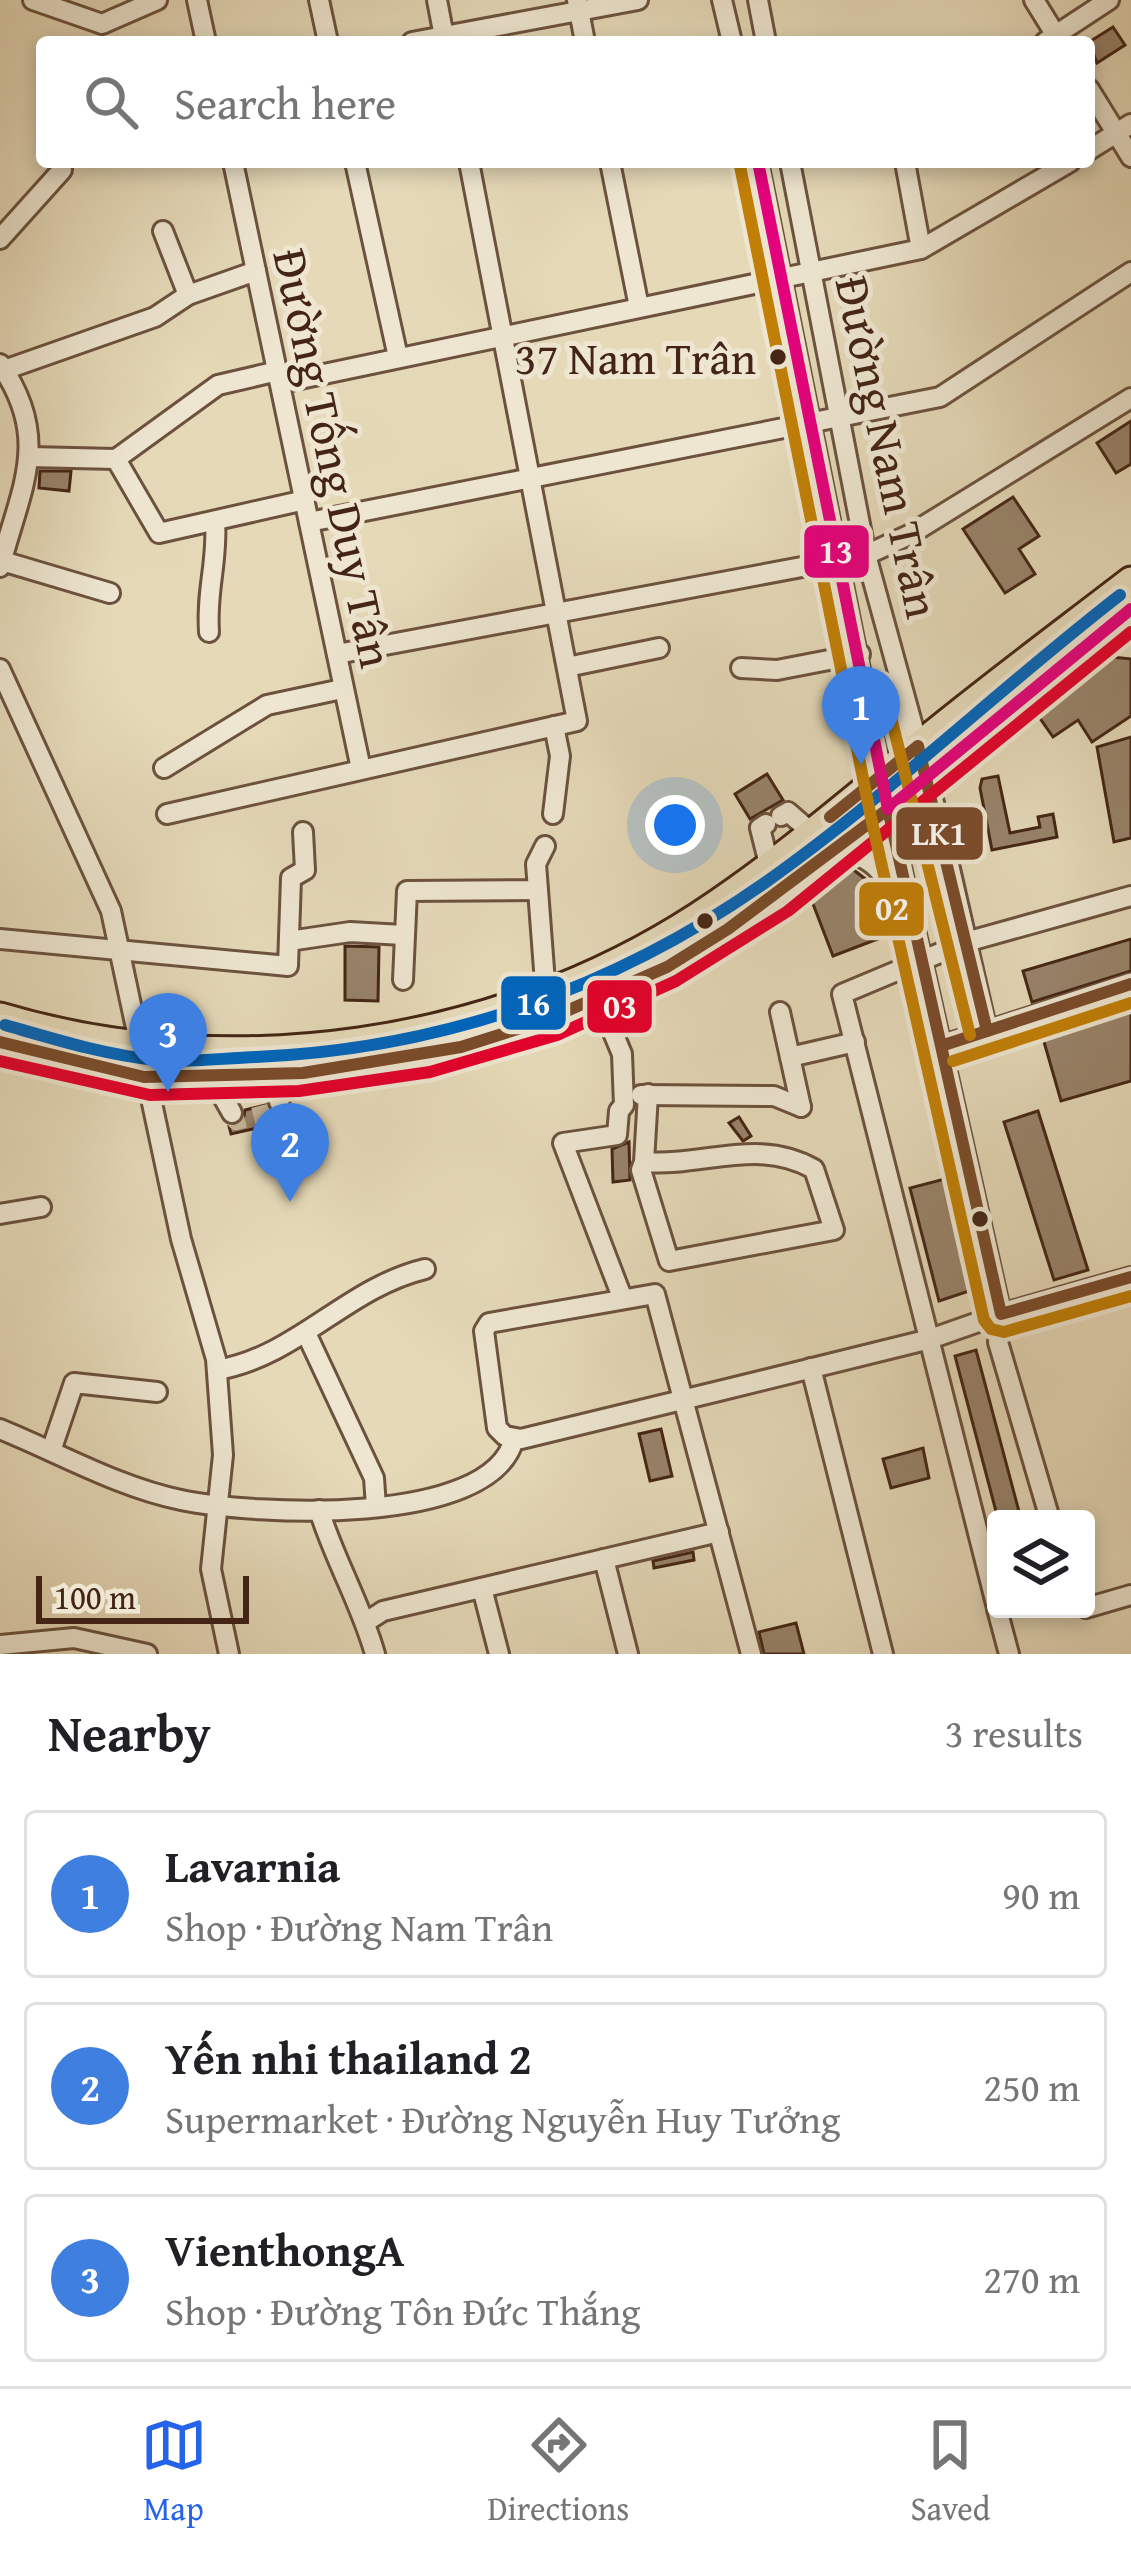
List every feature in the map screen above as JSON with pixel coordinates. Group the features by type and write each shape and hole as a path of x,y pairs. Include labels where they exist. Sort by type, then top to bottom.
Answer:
{"highway":[{"path":"0,1042 145,1077 289,1074 546,996 650,945 769,864 1131,581"},
{"path":"0,1017 138,1048 369,1052 500,1036 599,999 728,929 889,809 1129,615"}],"street":[{"path":"33,0 102,24 157,0"},
{"path":"197,0 205,36"},
{"path":"319,0 327,36"},
{"path":"437,0 443,36"},
{"path":"456,36 578,5 638,0"},
{"path":"722,0 730,36"},
{"path":"758,0 765,36"},
{"path":"1034,0 1052,36"},
{"path":"1060,36 1109,0"},
{"path":"578,5 584,36"},
{"path":"1095,96 1124,128 1131,157"},
{"path":"1095,146 1124,128"},
{"name":"Đường Tống Duy Tân","path":"234,168 361,769"},
{"path":"356,168 398,358"},
{"path":"167,814 577,722 470,168"},
{"path":"611,168 640,307"},
{"name":"Đường Nam Trân","path":"759,168 842,560 914,964"},
{"name":"Đường Nam Trân","path":"791,168 866,555 927,777 988,1031"},
{"path":"906,168 922,249"},
{"path":"30,457 116,459 218,385 398,358 922,249 1060,168"},
{"path":"0,239 62,170"},
{"path":"163,231 188,295"},
{"path":"110,593 1,564 30,457 25,404 2,367 155,317 188,295 256,271"},
{"path":"309,521 940,397 1131,272"},
{"path":"337,654 866,555 1131,398"},
{"path":"116,459 160,533 305,500"},
{"path":"209,632 206,590 218,553 214,520"},
{"path":"567,667 659,648"},
{"path":"741,668 777,670 860,654"},
{"path":"0,669 105,896 217,1370 223,1455 211,1569 229,1654"},
{"path":"164,768 261,707 342,689"},
{"path":"553,814 560,756 554,726"},
{"path":"769,864 760,828 788,812 811,832"},
{"path":"0,939 288,966 291,878 305,870 303,832"},
{"path":"545,846 536,864 546,996"},
{"path":"834,850 867,856 886,874 944,1045 1001,1314 998,1342 1046,1510"},
{"path":"403,980 404,896 410,890 538,890"},
{"path":"987,1566 842,994 966,942 1131,896"},
{"path":"289,941 350,932 404,935"},
{"path":"944,1045 1131,984"},
{"path":"599,999 622,1054 625,1095 617,1135 563,1143 622,1297"},
{"path":"625,1095 774,1096 801,1107 780,1012"},
{"path":"790,1057 855,1042"},
{"path":"279,1102 289,1074"},
{"path":"211,1076 232,1113"},
{"path":"644,1162 684,1165 763,1150 794,1158 814,1168 834,1231 669,1261 640,1171 648,1094"},
{"path":"0,1214 41,1208"},
{"path":"217,1370 265,1359 378,1283 425,1269"},
{"path":"751,1654 686,1399 655,1294 485,1326 497,1428 518,1439 686,1399 811,1368 930,1340 1131,1277"},
{"path":"307,1335 374,1478 376,1507"},
{"path":"811,1368 883,1654"},
{"path":"51,1451 74,1382 157,1392"},
{"path":"0,1429 181,1500 279,1512 376,1507 477,1485 500,1469 518,1439"},
{"path":"319,1510 337,1567 369,1620 375,1654"},
{"path":"369,1620 383,1611 719,1532"},
{"path":"604,1559 628,1654"},
{"path":"482,1588 499,1654"},
{"path":"1095,1604 1131,1595"},
{"path":"1000,1618 1009,1654"},
{"path":"12,1648 74,1638 147,1654"}],"building":[{"path":"1113,27 1125,45 1097,63 1095,38"},
{"path":"1131,421 1131,464 1116,473 1097,443"},
{"path":"40,471 71,471 69,491 39,488"},
{"path":"1013,497 1039,536 1019,549 1035,574 1005,593 963,529"},
{"path":"1112,657 1131,659 1131,716 1092,742 1078,720 1053,737 1037,714"},
{"path":"1131,737 1131,838 1114,842 1097,747"},
{"path":"767,774 783,800 750,819 735,794"},
{"path":"998,776 1010,833 1040,827 1038,817 1053,814 1057,837 992,850 980,788 982,779"},
{"path":"851,868 872,884 888,935 833,956 810,896"},
{"path":"1131,939 1131,971 1032,1002 1023,971"},
{"path":"345,946 379,947 378,1001 345,1000"},
{"path":"1131,998 1131,1081 1061,1101 1040,1028"},
{"path":"266,1105 276,1115 288,1111 291,1120 231,1134 229,1126 243,1121 245,1110"},
{"path":"1038,1111 1088,1270 1054,1280 1004,1122"},
{"path":"739,1117 751,1136 743,1141 729,1123"},
{"path":"629,1142 630,1180 613,1182 612,1149"},
{"path":"956,1176 981,1287 939,1301 910,1188"},
{"path":"976,1350 1019,1510 996,1510 955,1356"},
{"path":"661,1429 672,1476 650,1481 639,1434"},
{"path":"923,1448 929,1478 891,1488 883,1459"},
{"path":"693,1552 694,1560 654,1568 653,1561"},
{"path":"796,1623 804,1654 764,1654 759,1632"}],"tunnel":[{"path":"232,1113 236,1121 276,1111 279,1102"}],"transit line":[{"name":"02","path":"740,168 870,813 984,1320 991,1329 1004,1332 1131,1296"},
{"name":"13","path":"759,168 888,809 1131,609"},
{"name":"16","path":"5,1025 137,1058 181,1061 325,1052 393,1041 524,1007 648,953 766,882 857,813 1120,595"},
{"name":"03","path":"0,1061 150,1095 299,1091 430,1072 557,1035 676,981 788,911 1131,632"},
{"name":"02","path":"882,681 970,1035"},
{"name":"LK1","path":"830,817 918,746 987,1031"},
{"name":"LK1","path":"0,1042 144,1077 303,1073 461,1047 546,1020 667,967 728,929 888,809 1001,1314 1131,1277"},
{"name":"LK1","path":"947,1044 1131,984"},
{"name":"02","path":"953,1061 1131,1003"}],"place":[{"name":"37 Nam Trân","path":"778,357"},
{"name":"Lavarnia","path":"861,765"},
{"name":"VienthongA","path":"168,1092"},
{"name":"Yến nhi thailand 2","path":"290,1202"}]}
